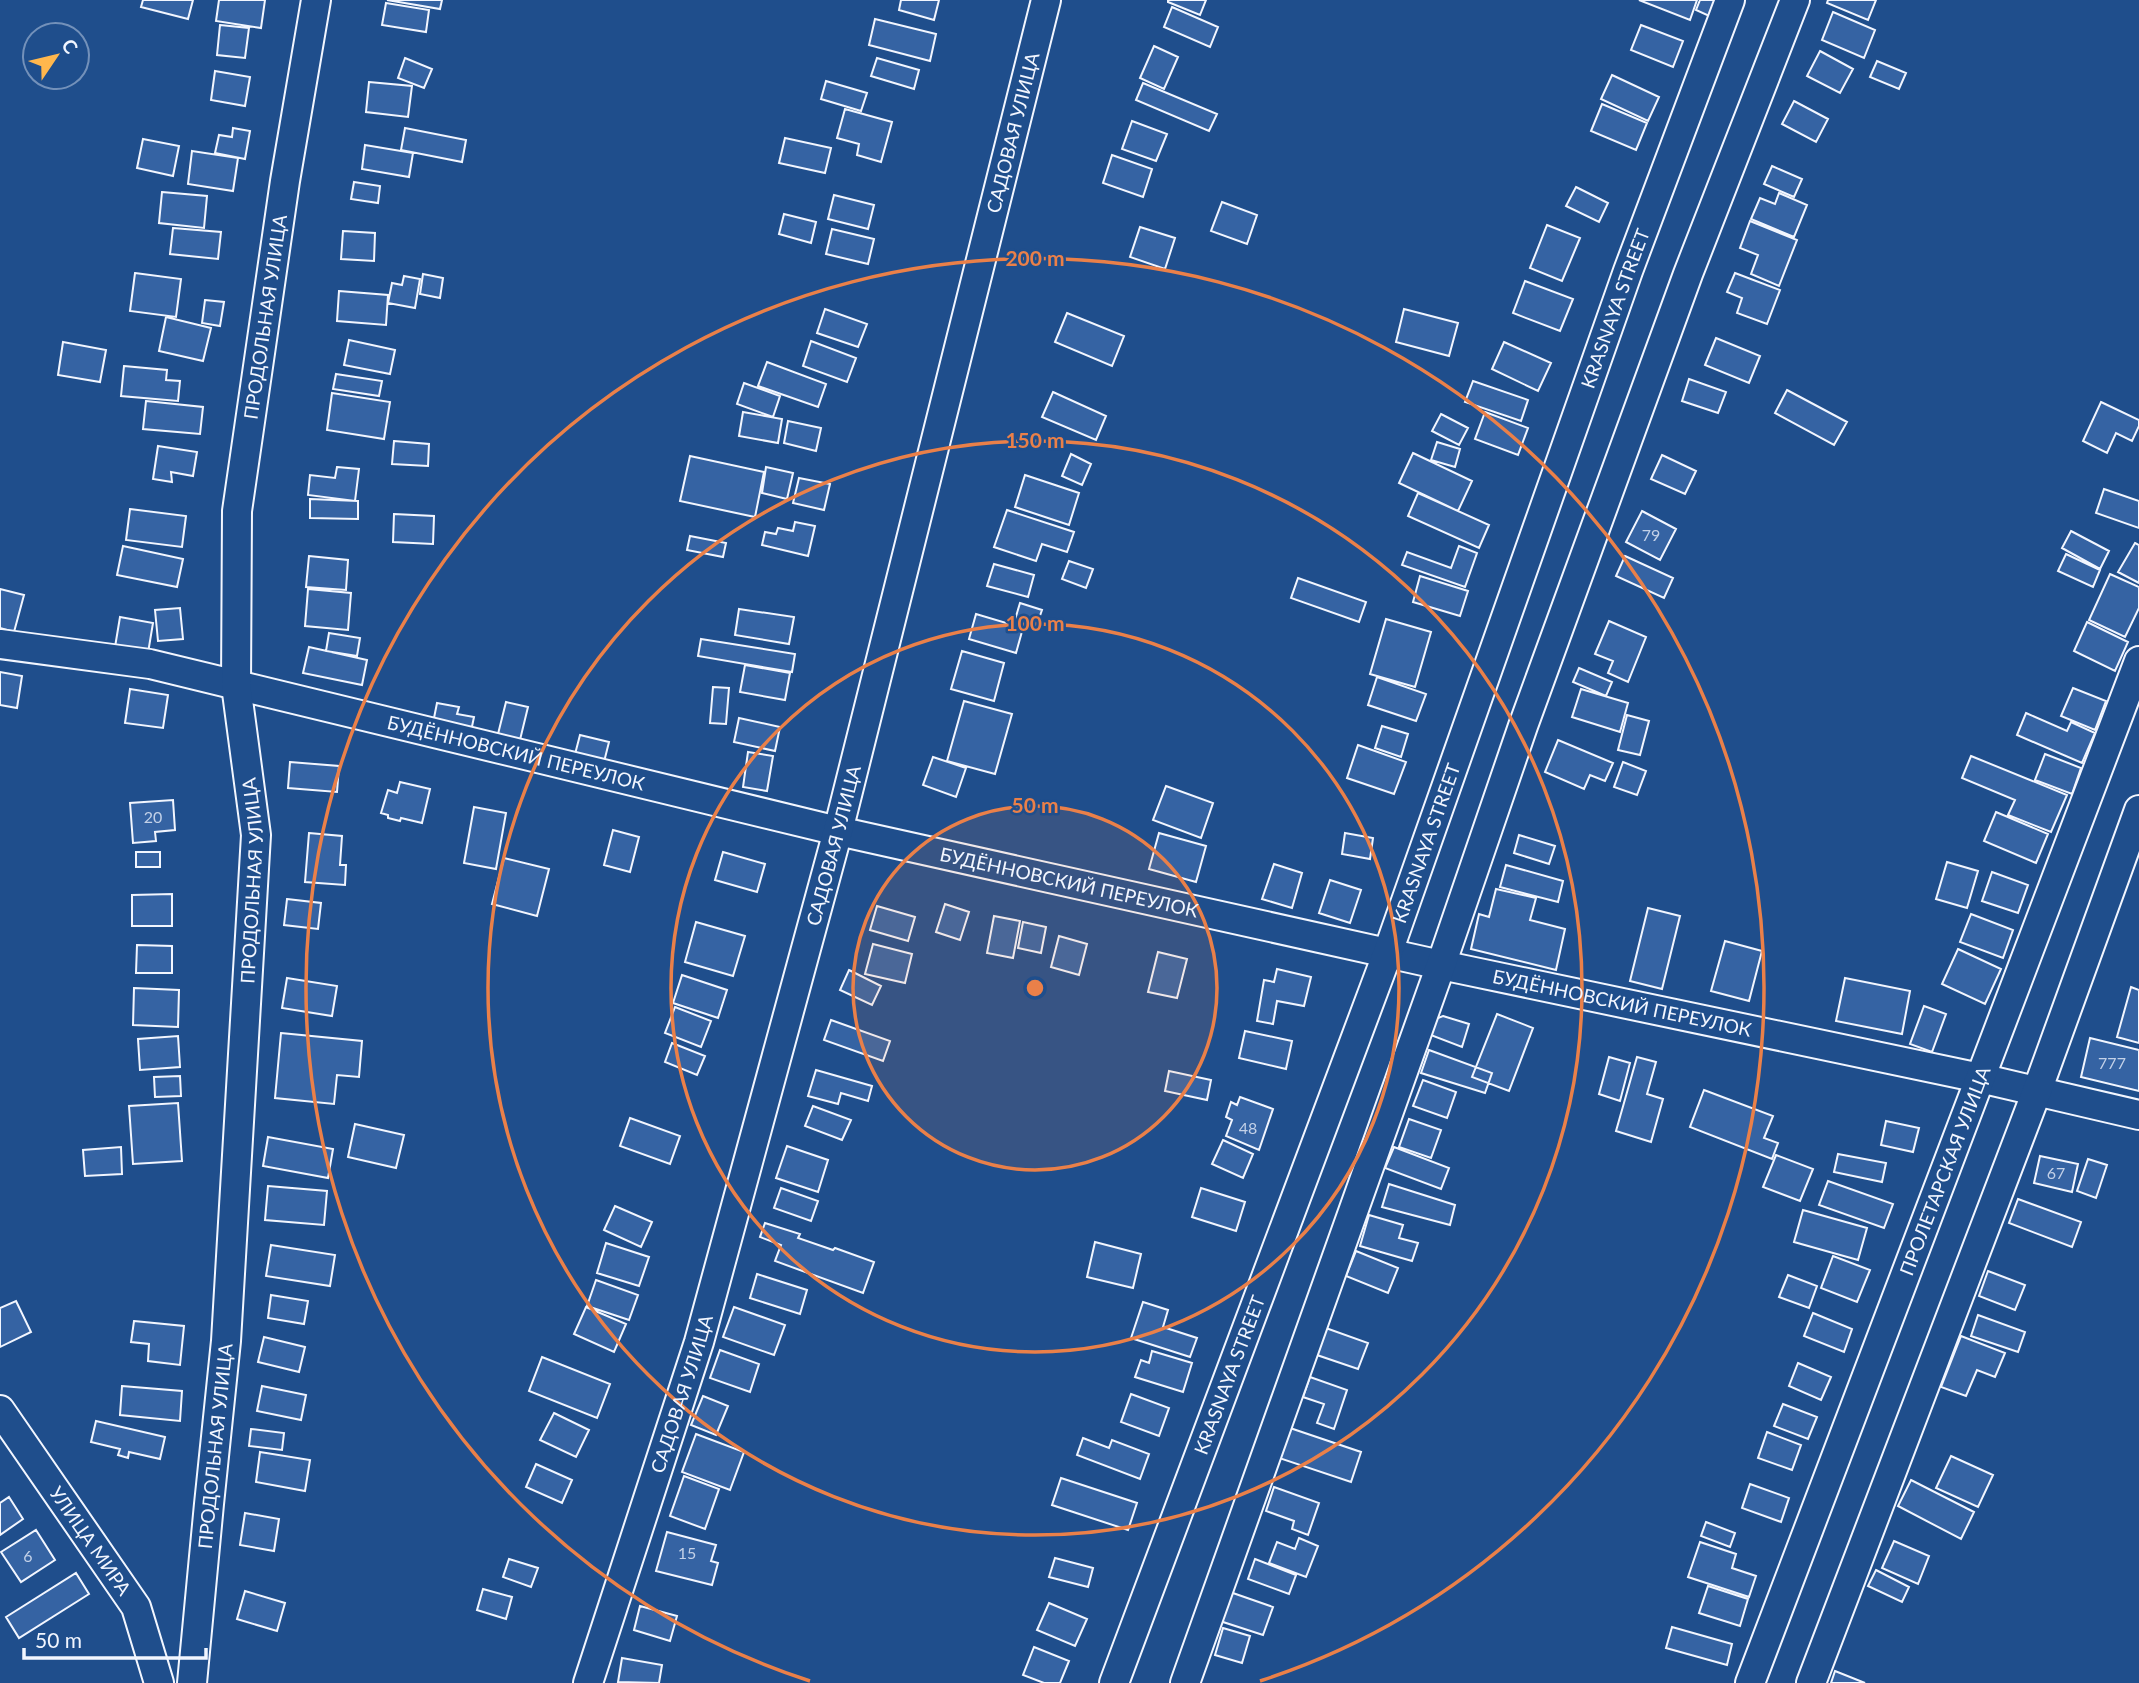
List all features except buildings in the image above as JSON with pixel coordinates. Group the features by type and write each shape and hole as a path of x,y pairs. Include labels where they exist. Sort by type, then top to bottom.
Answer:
{"street":[{"name":"ПРОДОЛЬНАЯ УЛИЦА","path":"192,1683 226,1341 256,835 236,685 237,511 285,181 316,0"},
{"name":"САДОВАЯ УЛИЦА","path":"588,1683 699,1342 838,831 1046,0"},
{"name":"KRASNAYA STREET","path":"1114,1683 1388,952 1624,284 1730,0"},
{"path":"1185,1683 1441,965 1523,726 1688,274 1795,0"},
{"name":"БУДЁННОВСКИЙ ПЕРЕУЛОК","path":"0,644 150,664 838,831 1441,965 1980,1078 2139,1115"},
{"name":"ПРОЛЕТАРСКАЯ УЛИЦА","path":"1750,1683 2139,661"},
{"path":"1811,1683 2037,1091 2139,810"},
{"name":"УЛИЦА МИРА","path":"0,1410 135,1607 159,1683"}]}
